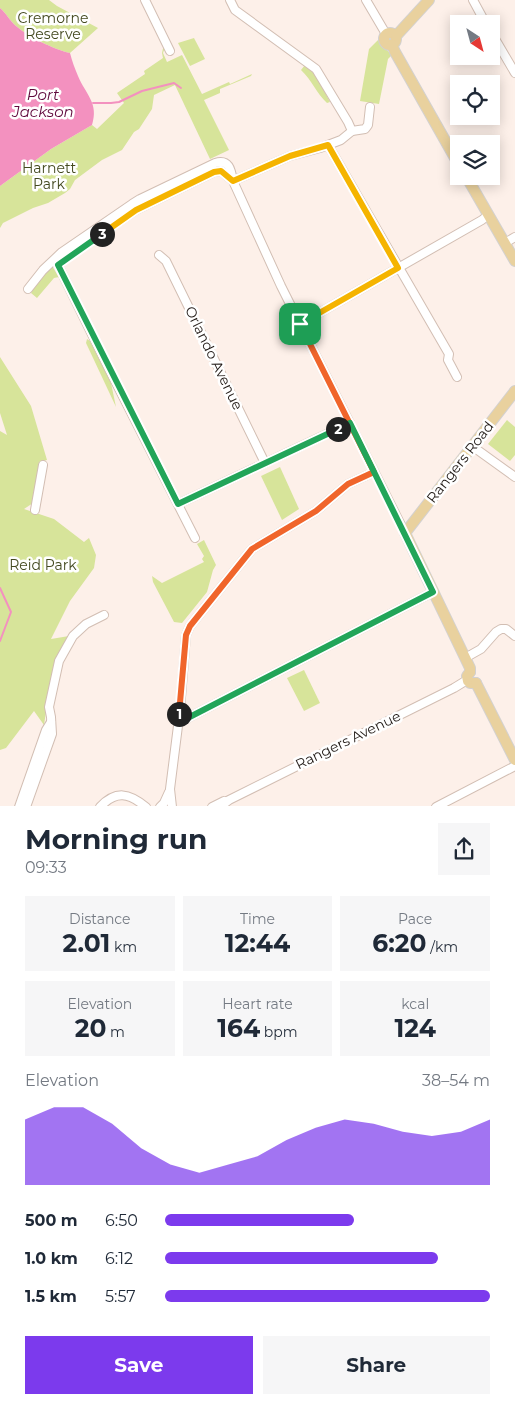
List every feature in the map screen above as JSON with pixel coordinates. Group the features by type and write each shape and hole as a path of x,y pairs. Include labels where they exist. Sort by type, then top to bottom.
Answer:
{"main road":[{"path":"429,0 392,38 394,52 450,148"},
{"path":"471,185 515,261"},
{"name":"Rangers Road","path":"405,533 515,390"},
{"path":"405,533 470,668 471,678 515,760"}],"street":[{"path":"145,0 170,51"},
{"path":"366,0 392,38"},
{"path":"472,0 481,15"},
{"path":"231,2 235,10 316,70 352,131"},
{"path":"500,47 515,73"},
{"path":"233,181 290,156 341,140 352,131 365,129 368,125 370,107"},
{"path":"328,145 448,354 448,360 457,377"},
{"path":"28,289 43,270 62,252 140,199 221,162 226,163 231,170 233,181 281,286 405,533"},
{"path":"195,538 58,265 136,210 214,172 221,171 233,181"},
{"path":"300,324 488,215"},
{"path":"504,243 515,237"},
{"name":"Orlando Avenue","path":"159,255 166,261 265,463"},
{"path":"178,504 350,423"},
{"path":"472,446 515,477"},
{"path":"35,510 43,465"},
{"path":"172,806 170,789 186,635 190,626 252,549 316,511 348,484 374,472"},
{"path":"178,723 433,592"},
{"path":"26,806 52,734 49,707 59,662 73,636 86,624 104,616"},
{"path":"465,658 481,649 500,629 506,629 515,636"},
{"name":"Rangers Avenue","path":"220,806 471,678"},
{"path":"19,806 46,730 51,722"},
{"path":"436,806 515,766"},
{"path":"160,806 164,803 170,789"},
{"path":"100,806 107,800 125,795 136,799 146,806"},
{"path":"104,806 128,800 138,806"},
{"name":"Rangers Avenue","path":"212,806 229,800"}],"green space":[{"name":"Cremorne Reserve","path":"0,0 49,0 98,28 70,53 63,51 49,46 16,26 0,8"},
{"path":"194,38 205,59 190,66 178,43"},
{"path":"380,38 383,46 392,55 388,59 379,104 360,101 369,49"},
{"name":"Harnett Park","path":"164,44 163,53 167,62 182,55 202,94 252,74 220,89 220,93 204,100 229,150 210,159 175,85 154,95 152,109 122,150 102,160 75,180 70,189 65,193 48,203 33,208 3,223 0,228 0,186 51,149 92,125 97,129 124,103 117,93 145,74 144,71 163,58 162,53"},
{"path":"305,65 315,73 330,102 327,103 323,99 301,70"},
{"path":"52,266 59,277 54,278 37,298 31,293 47,267"},
{"path":"87,339 90,341 111,383 116,407 86,343"},
{"name":"Reid Park","path":"0,357 31,406 47,460 39,462 38,480 33,503 24,509 54,519 84,542 89,538 96,555 94,568 70,601 51,639 69,636 57,659 51,679 44,725 34,711 6,748 0,750 0,431 7,435 0,413"},
{"path":"507,420 515,427 515,455 510,461 488,444"},
{"path":"280,467 299,509 282,520 261,476"},
{"path":"204,540 216,565 207,592 182,623 174,622 153,582 152,576 162,583 204,562 202,559 204,556 197,544"},
{"path":"304,670 320,703 304,711 287,678"}],"water":[{"name":"Port Jackson","path":"0,8 21,30 49,46 70,53 81,83 91,99 94,117 92,125 51,149 0,186"}],"waterway":[{"path":"93,103 119,102 142,91 174,83 181,88"},
{"path":"0,588 11,612 0,641"}],"route":[{"path":"300,324 323,369 350,423 374,472 348,484 316,511 252,549 188,628 178,723 433,592 350,423 178,504 58,265 136,210 218,170 224,172 233,181 290,156 328,145 398,268 300,324"}]}
